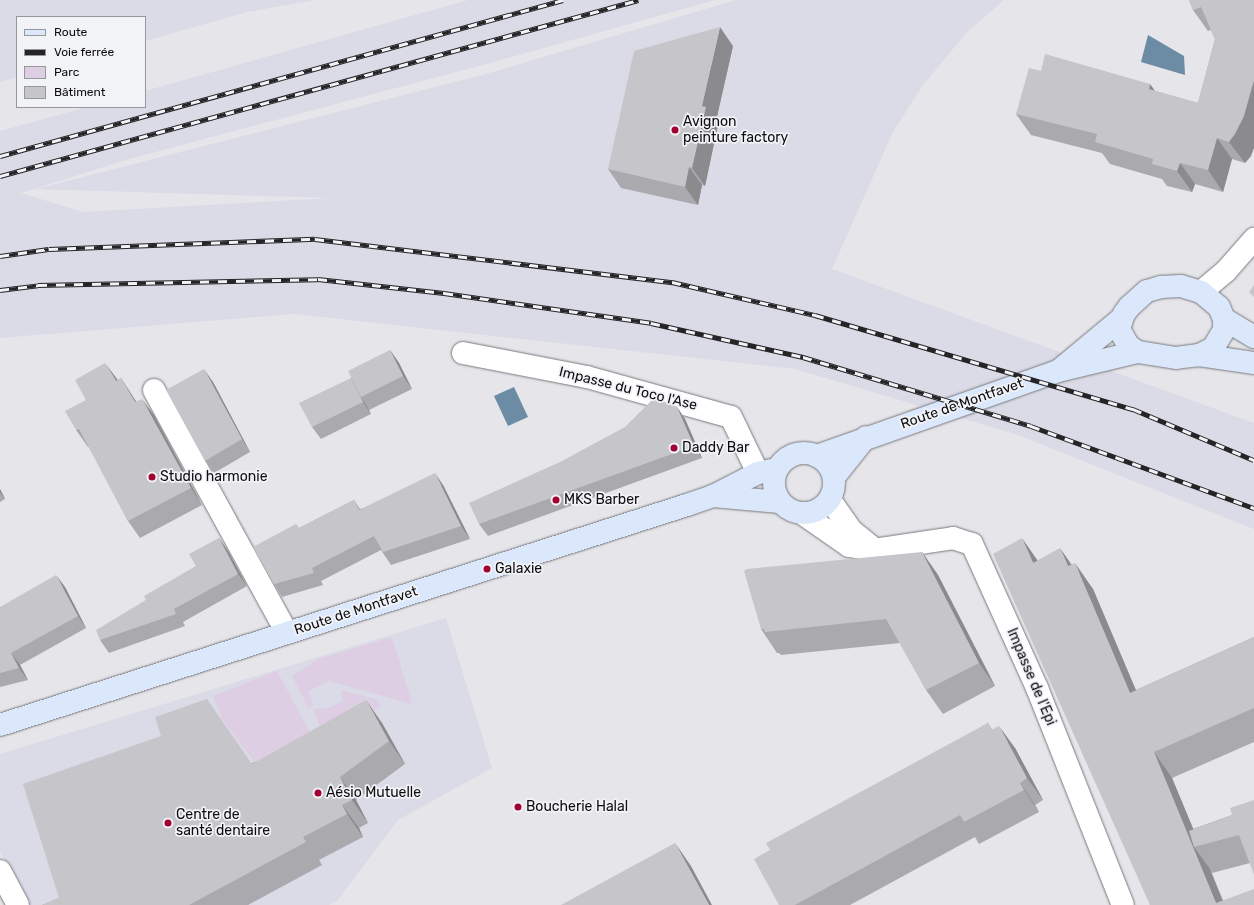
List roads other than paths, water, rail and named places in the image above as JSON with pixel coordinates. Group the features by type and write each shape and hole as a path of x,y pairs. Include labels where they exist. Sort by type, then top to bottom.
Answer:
{"main road":[{"path":"1199,355 1213,348 1221,338 1224,330 1224,319 1219,307 1201,292 1181,286 1154,289 1140,297 1121,320 1121,336 1137,352 1176,358 1199,355 1254,363"},
{"path":"1224,319 1254,337"},
{"name":"Route de Montfavet","path":"1058,371 1121,320"},
{"name":"Route de Montfavet","path":"817,456 866,437 1058,371 1137,352"},
{"path":"834,477 866,437"},
{"path":"806,453 817,456 828,464 834,477 834,489 830,500 818,511 802,514 790,511 780,502 774,492 773,480 767,471 794,454 806,453"},
{"name":"Route de Montfavet","path":"0,725 713,496 767,471"},
{"name":"Route de Montfavet","path":"713,496 780,502"}],"street":[{"path":"1201,292 1226,271 1254,239"},
{"name":"Impasse du Toco l'Ase","path":"463,353 587,377 731,417 767,471"},
{"path":"154,390 287,633"},
{"path":"830,500 852,531 874,550"},
{"name":"Impasse de l'Epi","path":"802,514 849,546 874,550 953,538 972,544 1037,688 1122,905"},
{"path":"0,871 18,905"}],"water":[{"path":"1148,35 1184,56 1185,75 1141,62"},
{"path":"514,387 528,417 508,426 494,396"}],"railway":[{"path":"0,156 563,0"},
{"path":"0,176 638,0"},
{"path":"0,256 49,249 315,239 672,282 815,315 1133,409 1254,460"},
{"path":"0,290 38,285 318,279 444,293 651,323 803,357 1031,426 1254,508"}],"place":[{"name":"Avignon peinture factory","path":"675,130"},
{"name":"Daddy Bar","path":"674,448"},
{"name":"Studio harmonie","path":"152,477"},
{"name":"MKS Barber","path":"556,500"},
{"name":"Galaxie","path":"487,569"},
{"name":"Aésio Mutuelle","path":"318,793"},
{"name":"Boucherie Halal","path":"518,807"},
{"name":"Centre de santé dentaire","path":"168,823"}]}
